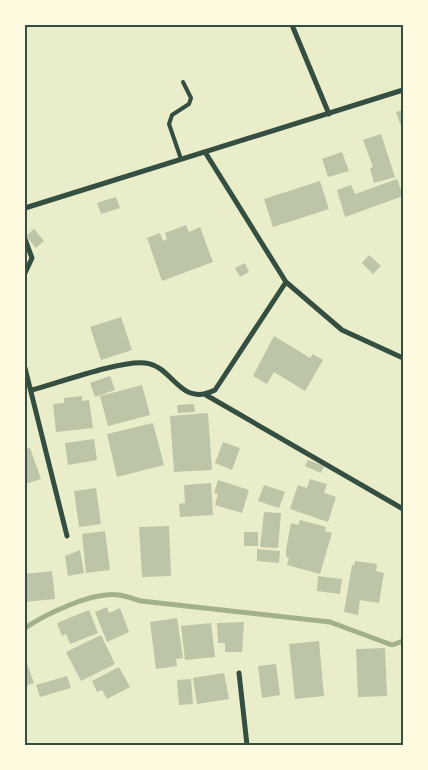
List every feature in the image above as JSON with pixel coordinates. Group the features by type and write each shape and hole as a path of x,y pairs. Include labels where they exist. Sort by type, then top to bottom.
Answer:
{"street":[{"path":"292,25 329,114"},
{"path":"25,208 403,90"},
{"path":"205,152 286,282 342,330 403,358"},
{"path":"25,238 32,258 25,274"},
{"path":"206,395 215,390 286,282"},
{"path":"32,390 118,366 144,363 157,366 186,392 206,395 403,509"},
{"path":"25,368 67,536"},
{"path":"238,672 246,745"}],"lane":[{"path":"182,82 191,98 189,104 172,116 168,124 182,159"}],"building":[{"path":"403,110 403,125 401,126 396,112"},
{"path":"381,134 395,177 374,183 370,168 373,167 363,140"},
{"path":"342,152 349,171 328,177 322,159"},
{"path":"397,179 403,196 345,217 337,190 351,185 355,194"},
{"path":"320,181 329,209 273,227 264,199"},
{"path":"116,197 120,208 101,214 97,203"},
{"path":"186,225 189,232 200,227 213,262 162,281 147,238 160,233 163,241 167,239 165,233"},
{"path":"34,229 44,241 36,248 26,236"},
{"path":"369,255 381,266 373,274 362,263"},
{"path":"245,263 249,272 240,277 235,268"},
{"path":"121,317 132,350 101,360 90,327"},
{"path":"274,336 310,358 313,354 323,360 305,391 274,372 267,384 253,376"},
{"path":"110,376 115,390 95,397 90,383"},
{"path":"142,385 150,415 108,426 100,396"},
{"path":"82,396 82,401 89,400 93,428 56,432 53,404 64,403 64,398"},
{"path":"194,404 195,412 178,413 177,405"},
{"path":"208,413 212,470 174,472 170,416"},
{"path":"153,423 164,465 117,477 107,434"},
{"path":"94,439 97,460 68,465 65,443"},
{"path":"223,442 240,448 232,470 215,463"},
{"path":"30,448 41,479 25,484 25,449"},
{"path":"308,460 324,466 321,473 305,466"},
{"path":"310,479 327,484 324,493 336,497 328,522 290,509 298,485 307,488"},
{"path":"218,480 249,490 242,513 215,505 218,494 214,493"},
{"path":"211,483 213,515 180,517 179,504 185,503 184,485"},
{"path":"264,485 285,492 279,508 258,501"},
{"path":"96,488 101,524 79,527 74,491"},
{"path":"264,512 281,513 278,548 260,547"},
{"path":"300,520 326,527 325,531 332,533 320,574 287,565 289,558 286,557 286,550 291,523 298,525"},
{"path":"169,526 171,576 142,577 139,527"},
{"path":"105,531 110,570 86,573 82,534"},
{"path":"244,532 258,532 258,546 244,546"},
{"path":"257,549 280,551 279,563 257,561"},
{"path":"80,550 84,573 68,576 65,556"},
{"path":"355,561 377,564 376,571 384,573 379,603 360,600 358,615 344,612 352,565 354,565"},
{"path":"52,571 55,599 25,602 25,574"},
{"path":"318,576 342,579 340,594 317,591"},
{"path":"107,607 109,613 120,608 129,632 107,642 95,612"},
{"path":"89,610 98,633 70,644 66,634 62,636 57,623"},
{"path":"177,618 183,658 176,659 177,666 156,669 150,622"},
{"path":"244,622 242,652 225,652 225,643 218,643 217,623"},
{"path":"211,623 215,657 185,660 181,626"},
{"path":"101,635 115,664 81,681 66,652"},
{"path":"319,641 324,696 295,699 289,644"},
{"path":"385,648 387,696 358,697 356,649"},
{"path":"25,658 34,683 25,686"},
{"path":"276,664 280,695 262,698 258,666"},
{"path":"119,667 130,687 107,699 102,690 97,692 92,681"},
{"path":"224,673 229,699 197,704 193,678"},
{"path":"67,676 71,688 40,697 36,685"},
{"path":"191,679 193,704 179,705 177,680"}],"waterway":[{"path":"25,628 57,610 83,600 96,596 119,595 141,601 330,622 392,645 403,641"}]}
